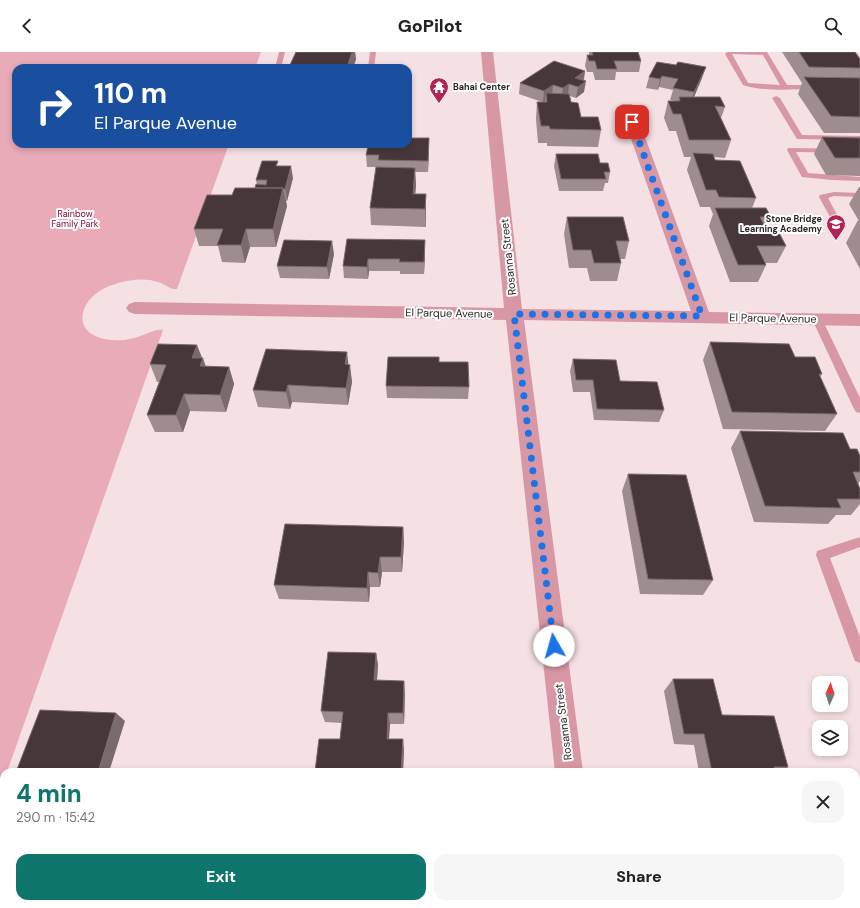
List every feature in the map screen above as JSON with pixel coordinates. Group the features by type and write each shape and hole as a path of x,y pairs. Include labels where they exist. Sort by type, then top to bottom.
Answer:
{"street":[{"name":"Rosanna Street","path":"487,52 514,314 569,768"},
{"path":"627,107 702,316"},
{"name":"El Parque Avenue","path":"135,308 702,316 860,320"}],"lane":[{"path":"279,64 282,52"},
{"path":"372,64 373,52"},
{"path":"785,87 764,52 731,52 728,54 745,84 750,86 785,87 822,87"},
{"path":"776,98 800,137 860,138"},
{"path":"860,151 791,150 805,175 860,179"},
{"path":"838,224 823,197 834,194 860,195"},
{"path":"817,319 860,409"},
{"path":"860,542 822,555 860,656"}],"green space":[{"name":"Rainbow Family Park","path":"0,52 261,52 256,64 12,64 12,148 228,148 177,289 172,289 153,280 141,279 123,282 112,285 100,291 91,298 85,307 82,316 84,324 89,332 99,337 113,340 124,340 163,330 8,768 0,768"}],"building":[{"path":"296,52 352,52 348,64 290,64"},
{"path":"592,52 638,52 641,61 614,61 617,69 597,69 595,61 589,61 587,55 593,55"},
{"path":"799,52 855,52 860,59 860,68 809,67"},
{"path":"554,61 585,71 575,78 586,81 578,87 569,84 563,88 553,85 544,91 520,83"},
{"path":"657,62 676,65 678,62 706,67 694,92 673,88 678,79 662,76 660,79 649,77"},
{"path":"804,77 860,78 860,117 831,116"},
{"path":"546,93 569,94 571,102 578,103 581,117 598,117 601,130 550,129 549,126 541,126 537,102 547,102"},
{"path":"679,97 720,97 725,107 715,106 731,140 689,140 681,114 673,114 668,101 680,101"},
{"path":"822,137 860,138 860,158 835,158"},
{"path":"412,138 429,138 428,161 378,160 379,155 366,155 368,148 412,148"},
{"path":"693,153 713,154 715,160 740,161 756,198 719,197 716,190 706,190"},
{"path":"556,154 598,154 600,163 608,163 610,172 604,172 606,179 561,179"},
{"path":"262,161 278,161 276,166 291,166 285,189 255,188 256,184 266,185 267,180 256,180"},
{"path":"376,167 415,168 413,194 426,194 425,209 370,208"},
{"path":"235,188 283,188 273,229 246,229 241,245 217,245 223,229 194,229 207,195 232,195"},
{"path":"715,208 766,208 771,217 760,217 765,227 776,227 786,246 757,246 766,265 738,265"},
{"path":"567,217 623,217 629,241 616,241 621,263 594,263 591,250 573,250"},
{"path":"347,239 425,240 424,262 399,262 400,259 368,259 367,267 343,266"},
{"path":"284,240 332,241 327,267 277,266"},
{"path":"710,342 789,344 795,357 815,357 822,374 819,374 837,414 732,412"},
{"path":"158,344 197,345 192,358 203,358 200,366 229,367 220,395 184,394 176,415 147,415 166,365 150,364"},
{"path":"266,349 347,352 345,364 350,365 346,388 288,385 286,392 253,390"},
{"path":"388,357 439,357 439,362 468,362 469,387 386,386"},
{"path":"573,359 616,360 620,381 657,382 664,410 597,409 593,380 576,380"},
{"path":"740,431 843,433 850,449 857,449 860,456 860,472 853,472 860,489 860,499 837,499 841,508 765,506"},
{"path":"628,474 686,475 713,580 648,579"},
{"path":"285,524 403,527 401,557 380,557 378,573 368,572 367,588 274,585"},
{"path":"328,652 376,653 374,680 404,681 403,713 388,713 387,739 403,739 401,768 315,768 319,739 340,739 343,712 321,711"},
{"path":"673,679 713,679 722,715 774,716 788,767 711,768 704,734 684,734"},
{"path":"40,710 116,713 99,768 18,768"}],"place":[{"name":"Bahai Center","path":"439,104"},
{"name":"Stone Bridge Learning Academy","path":"836,241"}],"route":[{"path":"554,646 514,314 702,316 632,122"}]}
